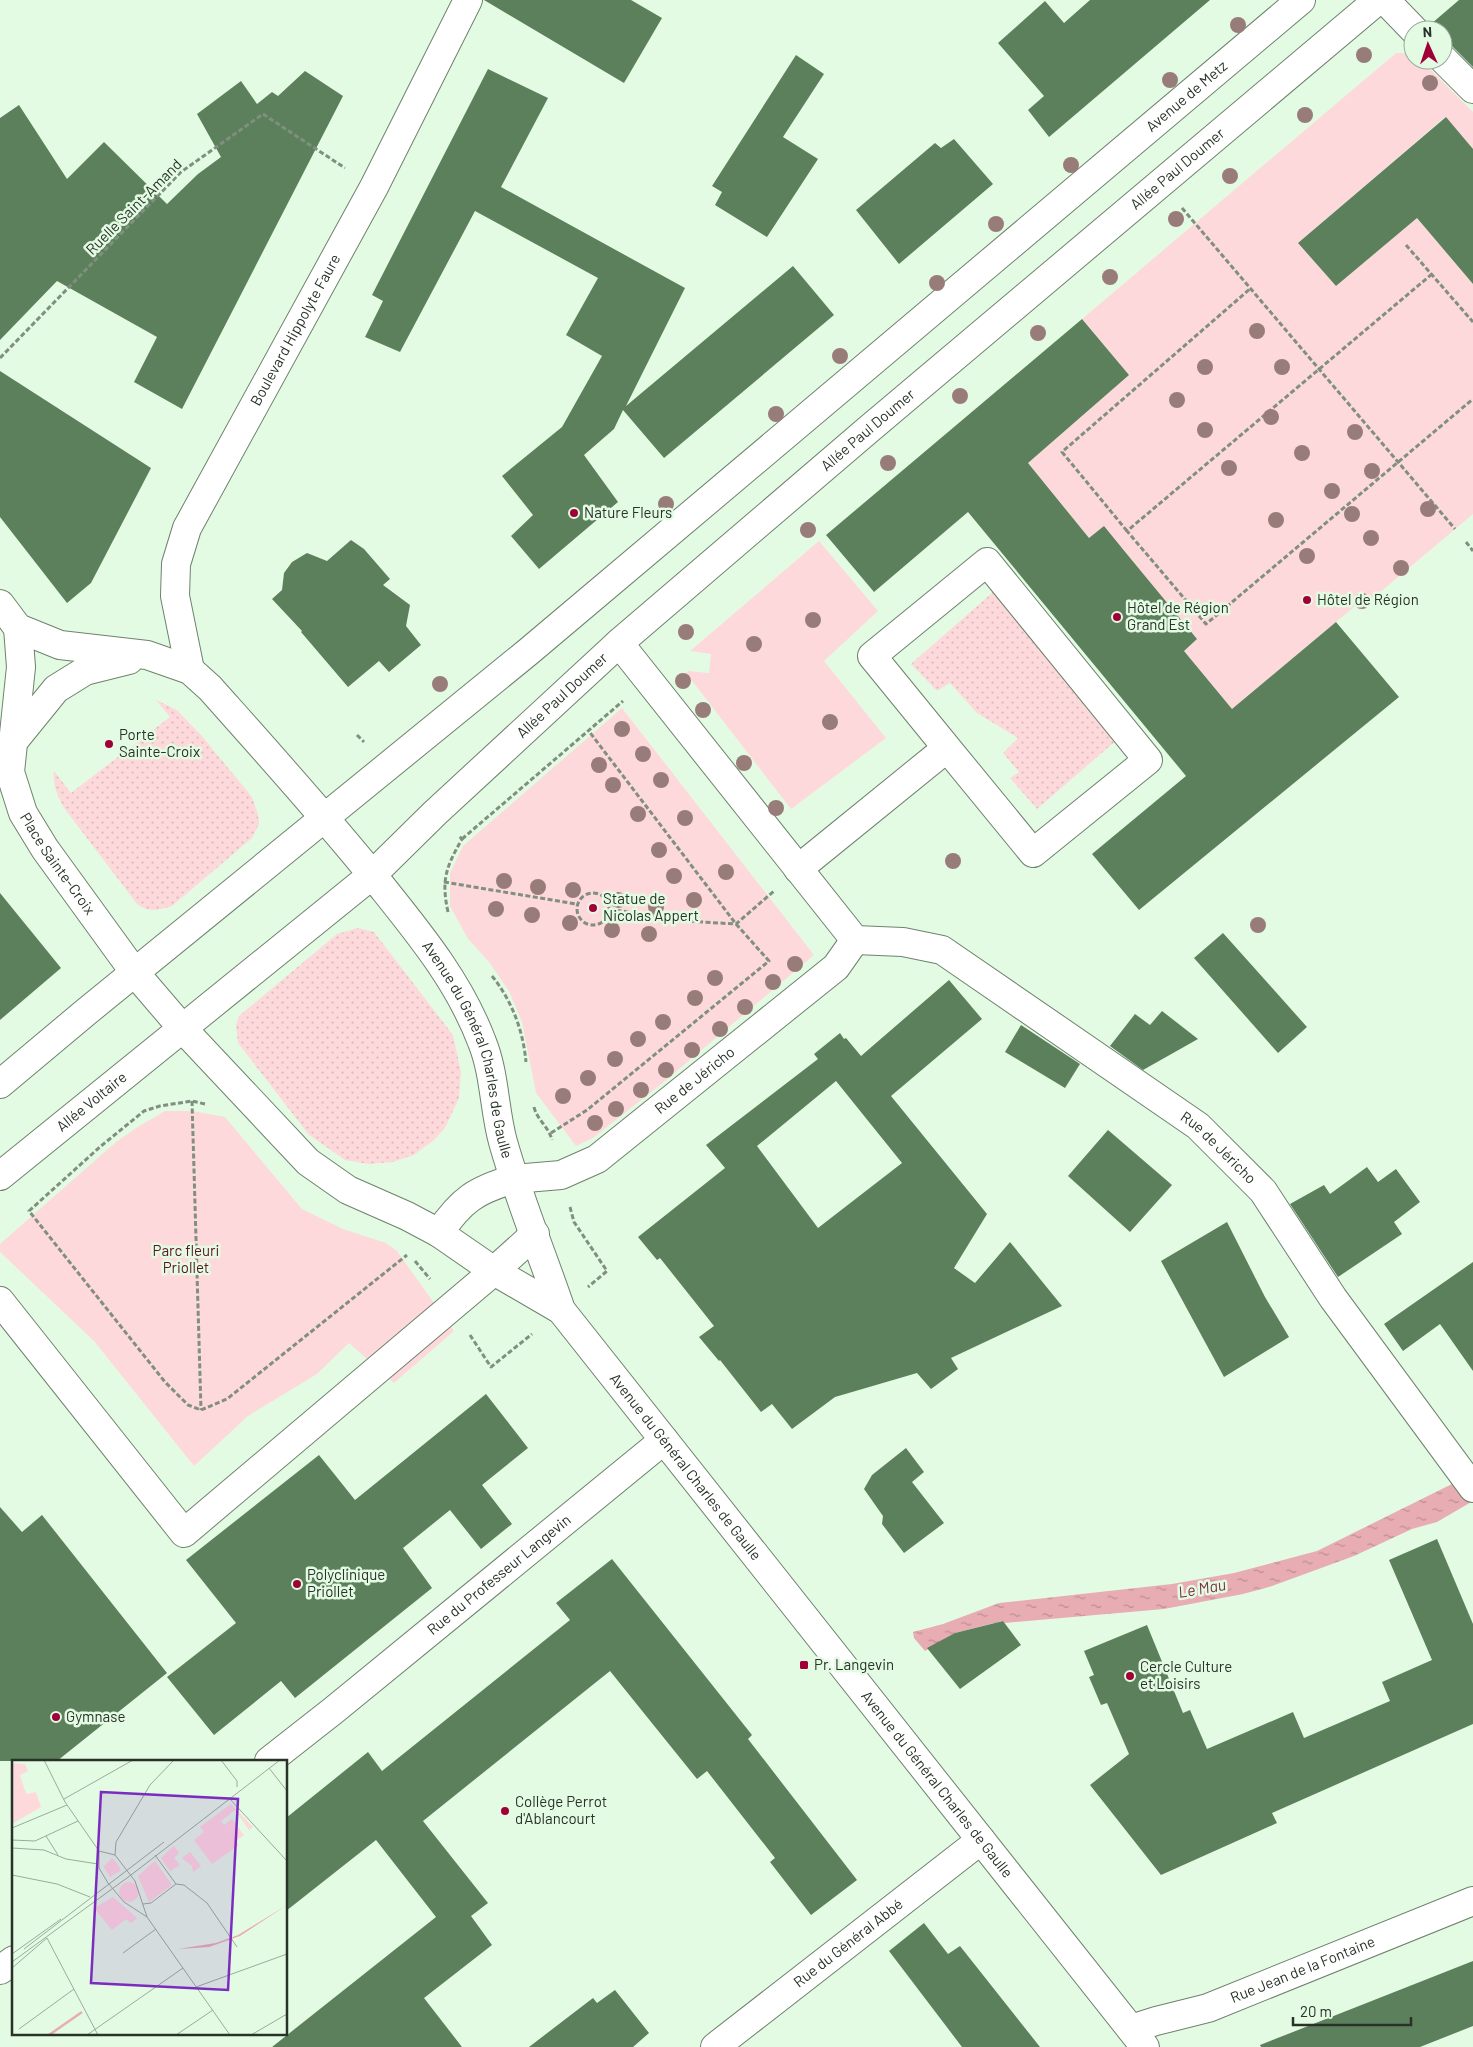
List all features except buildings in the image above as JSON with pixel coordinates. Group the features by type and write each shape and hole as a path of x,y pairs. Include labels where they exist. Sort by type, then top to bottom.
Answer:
{"main road":[{"name":"Boulevard Hippolyte Faure","path":"190,670 175,596 176,564 188,528 374,187 468,0"},
{"name":"Avenue de Metz","path":"326,818 528,652 1301,0"},
{"name":"Allée Paul Doumer","path":"183,1029 372,875 435,813 619,643 877,422 1378,0"},
{"path":"1384,0 1404,20"},
{"path":"1453,70 1473,89"},
{"path":"987,562 1148,760 1033,853 948,748 872,656 987,562"},
{"path":"0,604 18,628 60,645 147,655 190,670 210,688 326,818 0,1084"},
{"name":"Place Sainte-Croix","path":"18,628 22,667 13,742 5,772 23,813 45,849 135,973"},
{"path":"619,643 855,940"},
{"path":"13,742 56,689 85,671 147,655"},
{"path":"798,869 948,748"},
{"name":"Avenue du Général Charles de Gaulle","path":"326,818 445,968 461,997 483,1044 494,1089 502,1140 561,1310 1138,2038"},
{"name":"Rue de Jéricho","path":"439,1233 452,1213 470,1196 493,1185 514,1179 561,1175 597,1159 836,967 855,940 903,942 942,950 1198,1126 1263,1191 1333,1298 1467,1480"},
{"name":"Avenue du Général Charles de Gaulle","path":"135,973 183,1029 308,1162 348,1190 407,1216 439,1233 494,1271 561,1310"},
{"name":"Allée Voltaire","path":"0,1176 183,1029"},
{"path":"0,1301 184,1533 494,1271 535,1234"},
{"name":"Rue du Professeur Langevin","path":"270,1760 664,1440"},
{"name":"Rue du Général Abbé","path":"715,2047 981,1840"},
{"name":"Rue Jean de la Fontaine","path":"1138,2038 1156,2021 1208,2008 1473,1901"},
{"path":"0,1970 12,1961"}],"path":[{"name":"Ruelle Saint-Amand","path":"0,358 181,172 263,114 374,187"},
{"path":"1160,184 1251,288 1455,529"},
{"path":"1406,244 1473,322"},
{"path":"1127,532 1432,274"},
{"path":"1251,288 1062,452 1127,532 1206,624 1473,399"},
{"path":"1466,542 1473,551"},
{"path":"462,839 648,681"},
{"path":"551,1133 587,1110 769,961 736,924 588,730"},
{"path":"609,909 685,921 736,924 798,869"},
{"path":"444,882 576,904"},
{"path":"590,892 600,894 607,900 609,909 606,918 599,924 590,925 582,921 577,913 576,904 582,896 590,892"},
{"path":"209,1104 192,1101 144,1110 29,1211 165,1382 188,1406 201,1410 227,1399 409,1254 404,1249"},
{"path":"192,1101 201,1410"}],"green space":[{"path":"1396,53 1403,53 1403,70 1431,70 1473,112 1473,149 1445,117 1298,243 1336,286 1417,218 1473,284 1473,514 1359,610 1355,606 1232,709 1184,651 1197,639 1125,552 1118,544 1089,538 1028,463 1129,375 1082,319"},
{"path":"819,541 878,611 824,661 886,738 791,809 686,673 688,671 709,673 711,654 690,651"},
{"path":"993,592 1118,739 1037,809 1010,778 1019,772 1003,753 1018,738 977,713 950,683 937,691 911,664"},
{"path":"156,700 177,710 201,735 252,797 258,814 259,824 252,838 172,906 154,910 145,909 137,904 64,808 56,790 54,771 71,793 170,717"},
{"path":"622,708 814,955 665,1081 593,1138 576,1146 536,1093 522,1022 509,991 489,962 468,939 450,906 450,873 463,846"},
{"path":"358,928 374,932 453,1035 461,1072 459,1098 445,1128 434,1140 414,1155 393,1162 368,1164 345,1160 309,1135 238,1043 236,1025 239,1016 337,934"},
{"name":"Parc fleuri Priollet","path":"165,1111 193,1111 225,1117 302,1209 343,1229 386,1243 397,1251 454,1331 394,1383 349,1343 317,1374 248,1416 194,1466 94,1341 0,1252 0,1244 116,1142"}],"water":[{"name":"Le Mau","path":"1473,1478 1473,1501 1437,1522 1412,1529 1354,1556 1269,1587 1243,1594 1164,1609 1005,1623 1002,1621 955,1633 925,1651 914,1638 913,1632 943,1624 999,1603 1172,1584 1234,1573 1317,1551 1452,1484 1454,1486"}],"place":[{"name":"Nature Fleurs","path":"574,513"},
{"name":"Hôtel de Région","path":"1307,600"},
{"name":"Hôtel de Région Grand Est","path":"1117,617"},
{"name":"Porte Sainte-Croix","path":"109,744"},
{"name":"Statue de Nicolas Appert","path":"593,908"},
{"name":"Polyclinique Priollet","path":"297,1584"},
{"name":"Pr. Langevin","path":"804,1665"},
{"name":"Cercle Culture et Loisirs","path":"1130,1676"},
{"name":"Gymnase","path":"56,1717"},
{"name":"Collège Perrot d'Ablancourt","path":"505,1811"}]}
